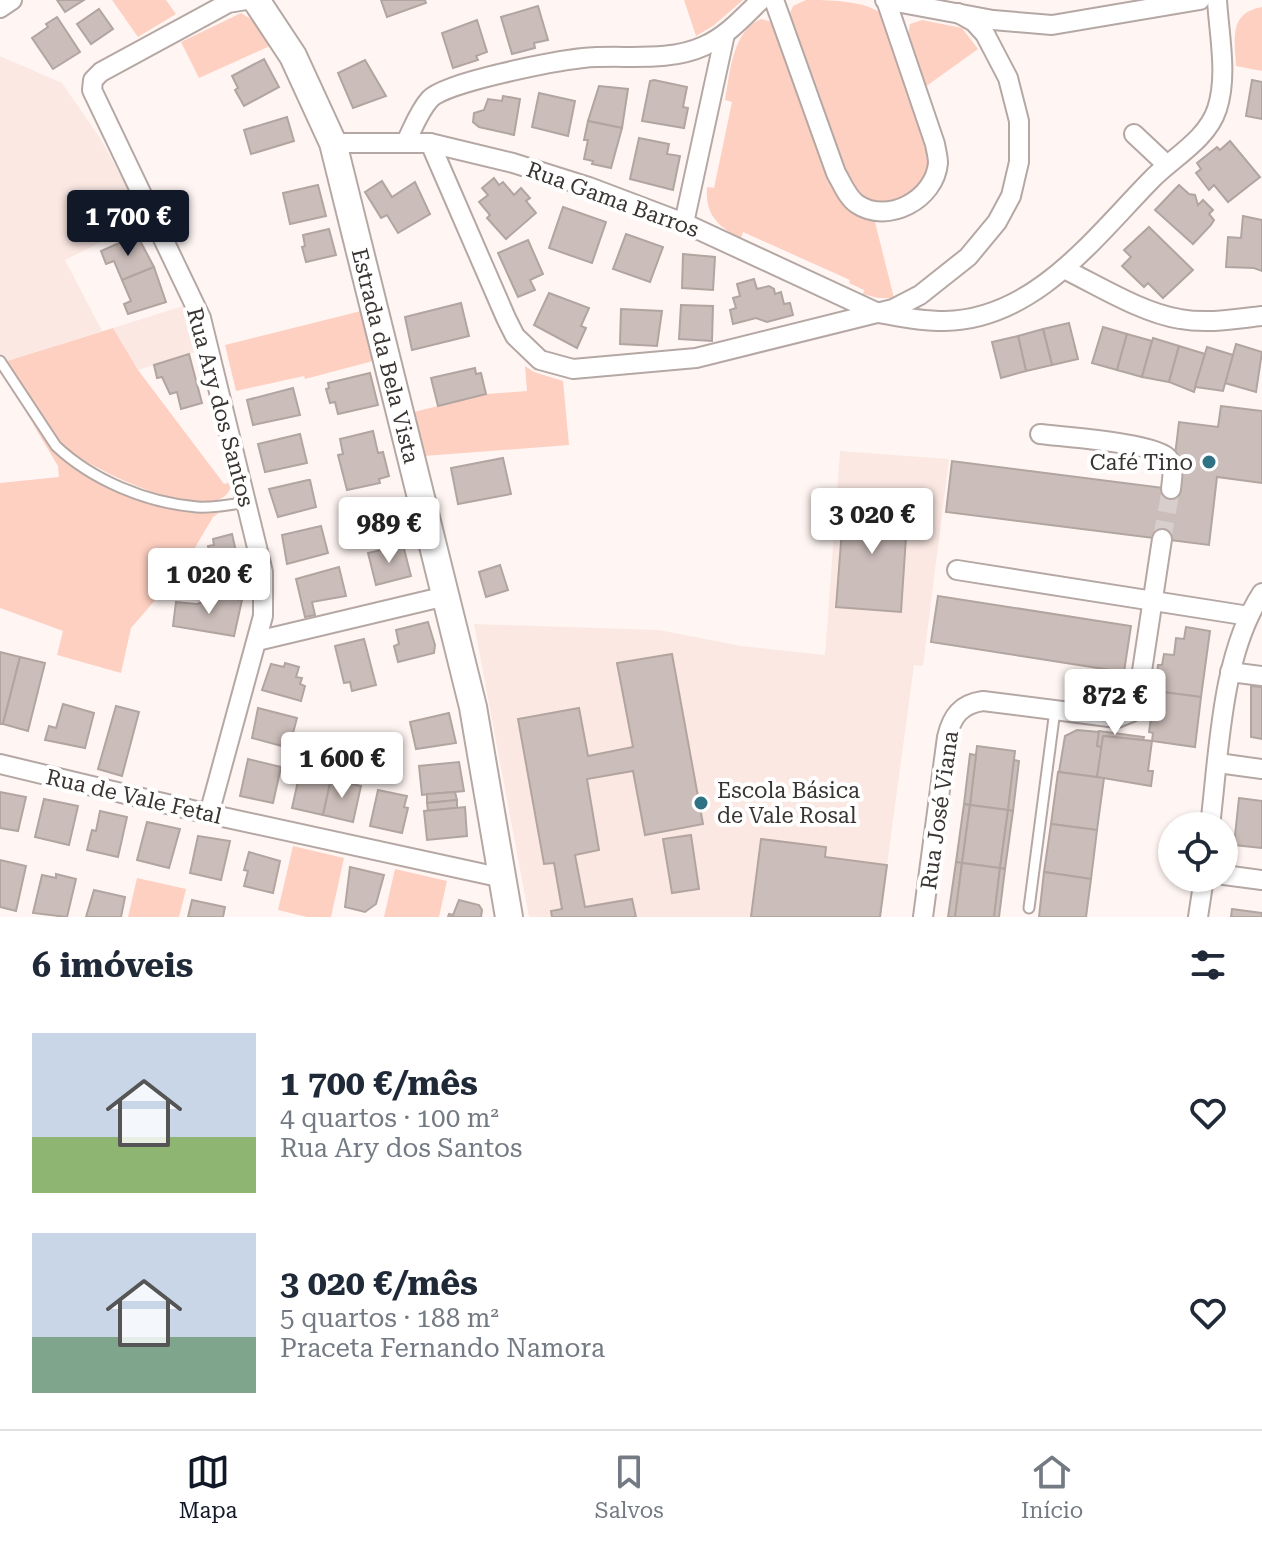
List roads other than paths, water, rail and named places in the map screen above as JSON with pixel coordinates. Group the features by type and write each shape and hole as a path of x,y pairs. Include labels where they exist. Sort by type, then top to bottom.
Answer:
{"street":[{"path":"0,8 12,0"},
{"name":"Rua Ary dos Santos","path":"209,814 257,641 265,594 263,572 201,318 92,90 93,80 101,72 228,3 246,0"},
{"name":"Estrada da Bela Vista","path":"256,0 293,56 333,143 473,707 509,917"},
{"path":"406,142 430,99 442,90 581,58 678,54 703,47 725,34 761,0"},
{"path":"774,0 836,173 845,190 858,204 876,210 894,211 911,205 924,193 938,163 935,144 886,0 1007,22 1052,25 1200,0"},
{"name":"Rua Gama Barros","path":"333,143 430,143 465,150 559,177 684,223 878,313 946,321 977,316 1008,306 1064,269 1198,138 1216,113 1222,80 1217,0"},
{"path":"430,143 515,336 540,360 573,369 696,358 878,313 909,302 968,257 997,222 1015,183 1020,143 1015,99 1008,78 985,34 974,22 958,13"},
{"path":"684,223 725,34"},
{"path":"1134,134 1167,165"},
{"path":"1064,269 1161,315 1181,320 1205,322 1262,316"},
{"path":"1040,434 1153,448 1170,460 1173,470 1171,489"},
{"path":"1154,600 1162,539"},
{"path":"957,570 1249,616"},
{"path":"1212,812 1230,672 1249,616 1262,593"},
{"path":"257,641 446,596"},
{"name":"Rua José Viana","path":"923,917 947,737 954,715 971,702 983,701 1117,718 1132,712 1137,704 1154,600"},
{"path":"1230,672 1262,676"},
{"path":"1218,763 1262,769"},
{"name":"Rua de Vale Fetal","path":"0,764 209,814 503,878"},
{"path":"1238,877 1262,880"},
{"path":"1198,917 1202,892"}],"lane":[{"path":"0,361 56,446 67,457 102,479 165,501 196,507 247,502"},
{"path":"1029,908 1055,710"}],"tunnel":[{"path":"1162,539 1171,489"}],"place":[{"name":"Café Tino","path":"1209,462"},
{"name":"Escola Básica de Vale Rosal","path":"701,803"}]}
